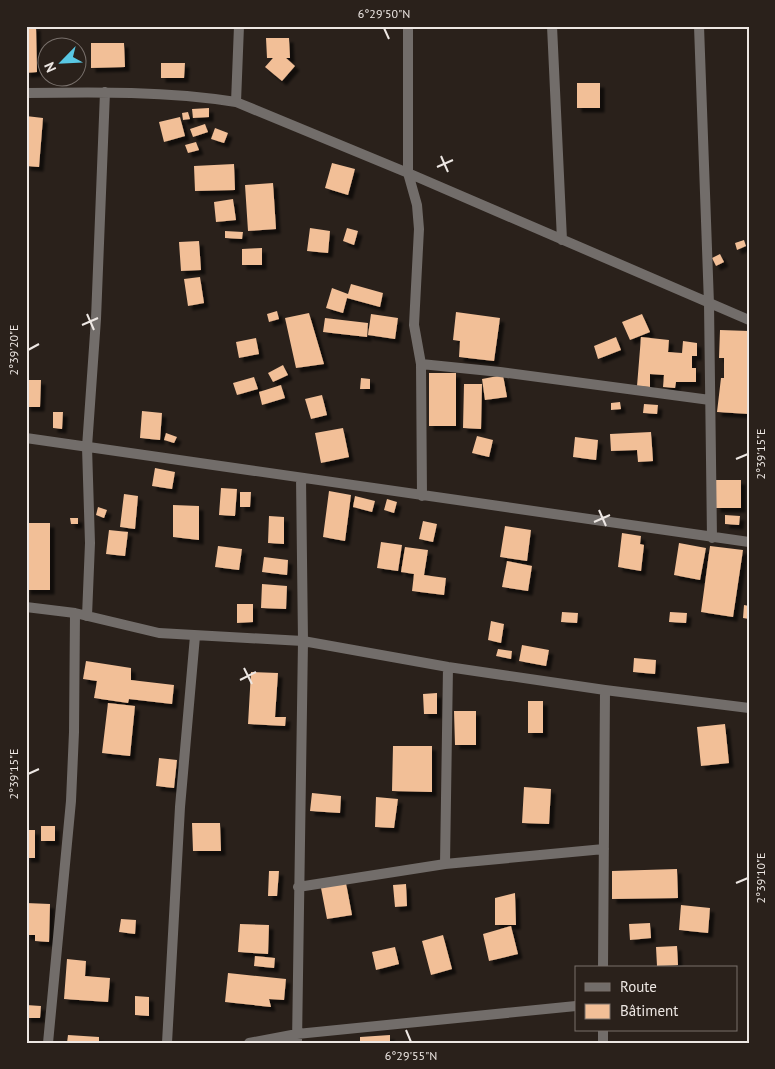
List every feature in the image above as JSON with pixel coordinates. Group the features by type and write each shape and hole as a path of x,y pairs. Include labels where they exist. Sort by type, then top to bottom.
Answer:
{"street":[{"path":"236,102 239,26"},
{"path":"408,26 408,173 417,205 419,229 414,317 421,364 422,496"},
{"path":"552,26 562,240"},
{"path":"699,26 709,304 712,538"},
{"path":"87,616 90,544 87,447 96,319 106,92"},
{"path":"26,93 106,92 210,98 236,102 408,173 749,320"},
{"path":"421,364 500,372 710,400"},
{"path":"26,438 749,542"},
{"path":"297,1038 302,641 301,478"},
{"path":"26,607 75,613 137,629 195,636 302,641 448,667 605,690 749,708"},
{"path":"48,1043 71,801 74,732 75,613"},
{"path":"167,1043 180,807 195,636"},
{"path":"445,864 448,667"},
{"path":"603,966 605,690"},
{"path":"298,887 445,864 604,849"},
{"path":"249,1043 575,1006"}],"building":[{"path":"26,26 36,26 37,72 26,73"},
{"path":"266,38 289,38 290,58 286,58 295,66 282,81 265,67 273,58 267,58"},
{"path":"91,43 124,43 125,67 91,68"},
{"path":"161,63 185,63 184,78 161,78"},
{"path":"577,83 600,83 600,108 577,108"},
{"path":"209,108 209,117 193,118 192,109"},
{"path":"188,112 190,119 183,120 182,113"},
{"path":"26,116 43,118 39,167 26,166"},
{"path":"180,117 185,136 164,142 159,122"},
{"path":"205,124 208,132 193,137 190,129"},
{"path":"215,128 228,133 224,143 211,139"},
{"path":"196,142 199,150 188,153 185,145"},
{"path":"332,163 355,169 348,195 325,188"},
{"path":"234,164 235,190 195,191 194,166"},
{"path":"273,183 276,229 248,231 245,185"},
{"path":"233,199 236,220 216,222 214,202"},
{"path":"310,228 330,231 328,253 307,251"},
{"path":"347,228 358,231 354,245 343,241"},
{"path":"225,231 243,232 242,239 225,238"},
{"path":"744,240 746,246 737,250 735,243"},
{"path":"199,241 201,270 181,271 179,242"},
{"path":"262,248 262,265 242,265 242,249"},
{"path":"720,254 724,262 716,266 712,258"},
{"path":"200,277 204,303 188,306 184,279"},
{"path":"351,284 383,293 380,307 347,298 343,313 326,308 332,288 348,294"},
{"path":"277,311 279,319 269,322 267,314"},
{"path":"456,312 500,318 494,361 459,357 460,341 453,340"},
{"path":"309,313 324,364 296,368 285,318"},
{"path":"371,314 398,318 395,339 368,335"},
{"path":"642,314 650,332 630,340 622,322"},
{"path":"325,318 368,323 367,337 323,332"},
{"path":"720,330 749,331 749,414 717,412 721,378 724,378 724,358 719,358"},
{"path":"616,337 621,350 598,359 594,346"},
{"path":"641,337 669,340 668,352 682,353 683,341 697,343 697,356 692,356 692,368 696,368 696,382 676,382 675,388 663,387 664,375 650,374 650,387 637,386"},
{"path":"256,338 259,354 239,358 236,342"},
{"path":"283,365 288,375 273,382 268,373"},
{"path":"429,373 456,373 456,426 429,426"},
{"path":"503,375 507,397 485,400 482,379"},
{"path":"254,377 258,389 237,395 233,383"},
{"path":"361,378 370,379 370,389 360,389"},
{"path":"26,380 41,380 40,407 26,407"},
{"path":"464,384 482,384 481,429 463,428"},
{"path":"281,385 285,398 262,405 259,392"},
{"path":"322,395 327,415 311,419 305,399"},
{"path":"620,402 621,409 611,410 611,403"},
{"path":"644,404 658,405 657,414 643,413"},
{"path":"142,411 162,413 160,440 140,438"},
{"path":"53,412 63,412 62,429 53,428"},
{"path":"343,428 349,457 321,463 315,433"},
{"path":"651,432 653,461 638,462 637,450 611,451 610,434"},
{"path":"166,433 177,437 174,443 164,440"},
{"path":"477,436 493,440 489,457 472,453"},
{"path":"575,437 598,440 596,460 573,457"},
{"path":"155,468 175,472 172,489 152,486"},
{"path":"716,480 741,480 741,508 716,508"},
{"path":"221,488 237,489 235,516 219,515"},
{"path":"329,491 351,495 345,541 323,537"},
{"path":"240,492 251,492 250,507 240,507"},
{"path":"124,494 138,496 135,529 120,527"},
{"path":"355,496 375,501 372,512 353,507"},
{"path":"387,499 397,502 394,513 384,510"},
{"path":"173,505 199,506 199,540 173,537"},
{"path":"98,507 107,510 104,518 96,515"},
{"path":"725,515 740,516 739,525 725,524"},
{"path":"269,516 284,517 284,544 268,543"},
{"path":"70,518 78,518 78,524 71,524"},
{"path":"423,521 437,524 433,542 419,539"},
{"path":"26,523 50,523 50,590 26,590"},
{"path":"505,526 531,530 527,561 500,557"},
{"path":"109,530 128,532 125,556 106,554"},
{"path":"622,533 641,536 640,544 644,545 641,571 618,567"},
{"path":"381,542 402,545 398,571 377,568"},
{"path":"679,543 706,548 700,580 674,575"},
{"path":"218,546 242,549 239,570 215,567"},
{"path":"710,546 743,550 733,617 701,612"},
{"path":"405,547 428,550 424,575 446,578 444,595 412,591 414,574 401,572"},
{"path":"264,557 288,560 287,575 262,572"},
{"path":"507,561 532,566 528,591 502,587"},
{"path":"262,584 287,586 286,609 261,608"},
{"path":"237,604 253,604 253,622 237,623"},
{"path":"744,605 749,606 749,619 743,618"},
{"path":"562,612 578,613 577,623 561,622"},
{"path":"670,612 687,613 686,623 669,622"},
{"path":"491,621 504,624 501,643 488,640"},
{"path":"522,645 549,650 546,666 519,661"},
{"path":"498,649 512,651 511,659 496,656"},
{"path":"634,658 656,660 655,674 633,672"},
{"path":"86,661 131,668 131,680 174,685 172,704 129,699 128,703 94,698 97,681 83,679"},
{"path":"251,672 278,673 275,717 286,717 285,726 248,724"},
{"path":"437,693 437,714 424,714 423,694"},
{"path":"528,701 543,701 543,733 528,733"},
{"path":"108,703 135,706 130,756 102,753"},
{"path":"454,711 476,711 476,745 455,745"},
{"path":"725,724 729,763 701,766 697,727"},
{"path":"393,746 432,746 432,792 392,791"},
{"path":"159,758 177,760 174,788 156,786"},
{"path":"524,787 551,789 549,824 522,823"},
{"path":"312,793 341,796 340,813 310,811"},
{"path":"376,797 398,799 394,828 375,827"},
{"path":"192,823 220,823 221,851 193,851"},
{"path":"41,826 55,826 55,841 41,841"},
{"path":"26,830 35,830 35,858 26,858"},
{"path":"677,869 678,898 612,899 612,871"},
{"path":"269,871 279,871 277,896 268,896"},
{"path":"346,883 352,915 327,919 321,888"},
{"path":"406,884 407,906 395,907 393,885"},
{"path":"515,893 516,925 495,925 495,898"},
{"path":"26,903 50,904 49,942 35,941 35,935 26,935"},
{"path":"681,905 710,908 708,933 679,930"},
{"path":"121,919 136,920 135,934 119,932"},
{"path":"650,923 651,938 630,940 629,924"},
{"path":"240,924 269,925 268,954 238,952"},
{"path":"511,926 518,954 489,961 483,934"},
{"path":"443,935 452,969 431,975 422,941"},
{"path":"677,946 678,965 657,966 656,947"},
{"path":"395,947 399,964 376,970 372,952"},
{"path":"255,956 275,958 274,968 254,966"},
{"path":"67,959 86,961 85,976 110,978 108,1002 64,999"},
{"path":"228,973 286,979 284,1000 269,999 271,1007 225,1002"},
{"path":"135,996 149,997 149,1016 135,1015"},
{"path":"26,1005 41,1006 40,1018 26,1018"},
{"path":"68,1035 99,1037 99,1043 67,1043"},
{"path":"390,1035 390,1043 360,1043 360,1037"}]}
